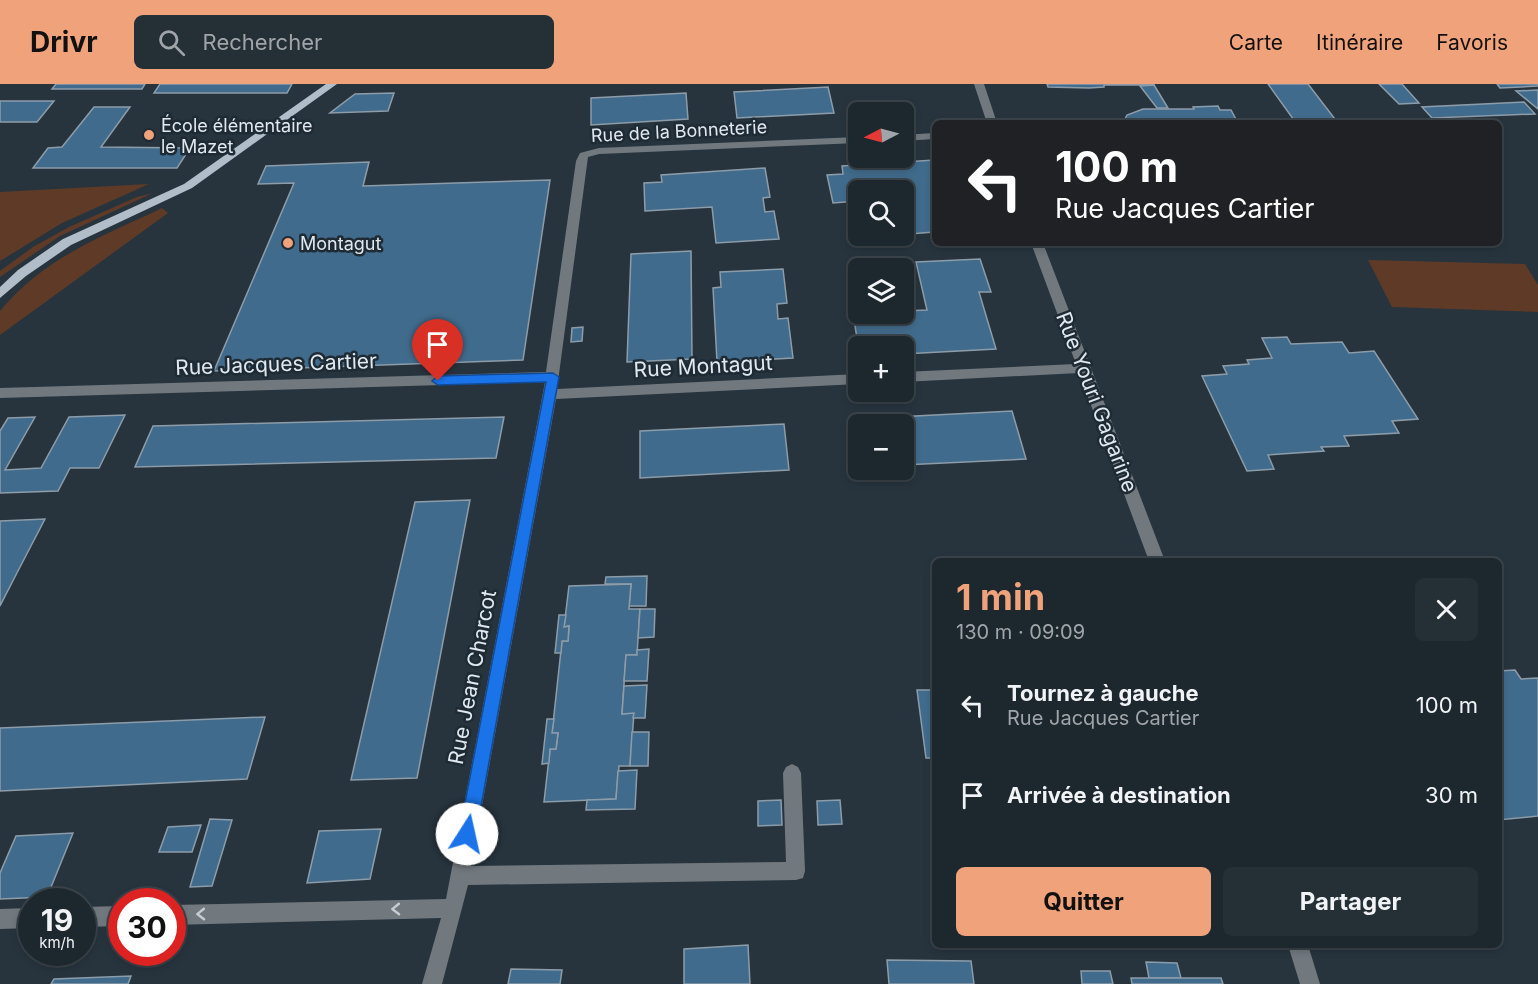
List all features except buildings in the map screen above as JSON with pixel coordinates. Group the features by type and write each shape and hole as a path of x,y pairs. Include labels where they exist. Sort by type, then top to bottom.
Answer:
{"main road":[{"path":"0,294 22,273 67,242 188,186 332,84"}],"street":[{"path":"979,84 991,120"},
{"path":"914,137 932,136"},
{"name":"Rue de la Bonneterie","path":"553,377 581,161 584,155 599,152 848,140"},
{"name":"Rue Youri Gagarine","path":"1038,246 1156,558"},
{"path":"914,376 1084,368"},
{"name":"Rue Jacques Cartier","path":"0,393 553,377"},
{"name":"Rue Jean Charcot","path":"432,984 454,908 553,377"},
{"name":"Rue Montagut","path":"550,394 848,379"},
{"path":"460,876 796,871 792,773"},
{"path":"186,915 454,908"},
{"path":"0,919 18,918"},
{"path":"1299,948 1310,984"}],"shaded area":[{"path":"149,184 62,223 0,261 0,192"},
{"path":"153,193 60,236 0,277 0,271 33,247 69,227 137,197"},
{"path":"162,208 168,213 0,335 0,311 36,276 75,250"},
{"path":"1368,260 1525,264 1538,285 1538,312 1392,307"}],"place":[{"name":"École élémentaire le Mazet","path":"149,135"},
{"name":"Montagut","path":"288,243"}],"route":[{"path":"438,381 553,377 467,834"}]}
